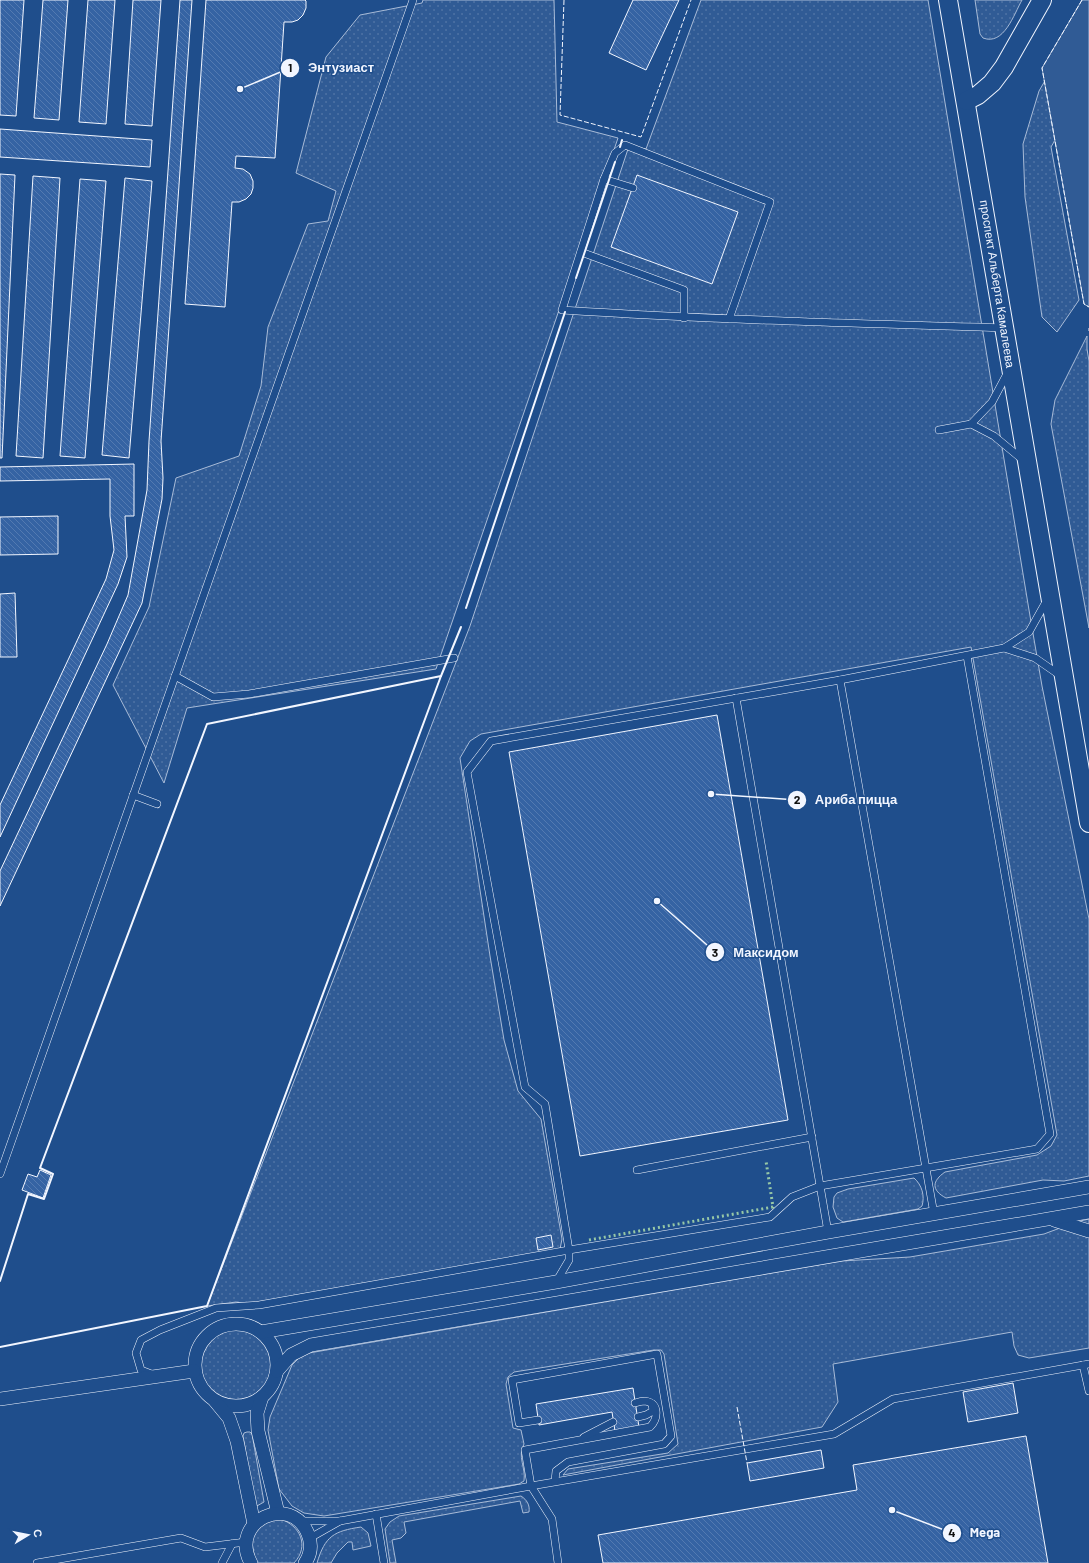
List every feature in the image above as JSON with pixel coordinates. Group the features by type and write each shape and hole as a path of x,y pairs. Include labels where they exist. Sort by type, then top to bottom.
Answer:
{"main road":[{"name":"проспект Альберта Камалеева","path":"948,0 1089,823"},
{"path":"966,101 978,95 992,83 1004,67 1042,0"}],"street":[{"path":"261,1332 556,1282 828,1232 1089,1187"},
{"path":"215,1401 232,1406 242,1406 253,1403 262,1397 270,1388 277,1371 290,1355 311,1345 1089,1212"},
{"path":"1050,1219 1089,1231"},
{"path":"254,1524 237,1440 229,1418 215,1401 206,1394 198,1383 194,1371 194,1361 197,1349 209,1333 216,1328 230,1324 242,1324 253,1327 261,1332 270,1342 277,1362 277,1371"},
{"path":"0,1399 194,1371"},
{"path":"262,1397 257,1413 258,1431 278,1513"},
{"path":"251,1563 246,1553 248,1532 261,1518 269,1514 278,1513 286,1514 300,1521 306,1529 310,1538 311,1548 305,1563"}],"lane":[{"path":"0,1174 413,0"},
{"path":"729,319 770,202 625,145 615,153 604,179 562,310 684,318 1004,328"},
{"path":"604,179 632,188"},
{"path":"581,252 684,290 684,318"},
{"path":"939,430 970,424 992,402 1011,367"},
{"path":"970,424 994,436 1027,463"},
{"path":"556,1282 569,1260 569,1250 545,1104 525,1087 467,772 491,741 840,680 1004,648 1029,632 1050,594"},
{"path":"1004,648 1035,658 1064,678"},
{"path":"155,1376 141,1370 136,1353 141,1340 160,1330 216,1308 259,1305 569,1250 770,1217 792,1197 820,1186 1037,1149 1050,1134 967,656"},
{"path":"175,676 213,697 249,694 454,658"},
{"path":"840,680 934,1214"},
{"path":"736,698 828,1232"},
{"path":"133,796 157,804"},
{"path":"637,1170 812,1137"},
{"path":"538,1420 519,1423 512,1380 657,1354 671,1436 664,1444 568,1462 556,1471 555,1481"},
{"path":"300,1521 340,1521 555,1481 834,1434 893,1399 1086,1365 1089,1391"},
{"path":"558,1563 552,1520 531,1486 525,1450 650,1427 655,1422 657,1416 656,1409 652,1404 645,1401 635,1403"},
{"path":"638,1417 653,1411 652,1404"},
{"path":"576,1440 613,1422"},
{"path":"376,1514 384,1563"},
{"path":"310,1538 340,1521"},
{"path":"37,1563 181,1538 205,1547 246,1542"},
{"path":"222,1563 232,1544"}],"shaded area":[{"path":"423,0 554,0 557,122 618,138 436,669 187,708 164,783 113,685 149,607 176,478 239,456 261,386 268,327 308,224 328,221 336,191 296,173 326,57 360,15 422,3"},
{"path":"701,0 928,0 1042,686 1089,919 1089,1176 1064,1181 1043,1180 946,1198 938,1192 935,1185 941,1175 945,1172 1037,1155 1051,1146 1057,1135 971,647 481,734 470,741 460,758 504,1040 518,1091 541,1119 562,1239 560,1249 247,1304 236,1302 207,1306 470,626 629,146 646,149"},
{"path":"975,0 1022,0 1007,27 997,37 990,39 983,38 980,34"},
{"path":"1082,0 1089,0 1089,307 1084,304 1042,68"},
{"path":"1089,5 1089,82 1051,147 1079,300 1057,332 1042,317 1025,197 1023,144 1039,91"},
{"path":"1087,336 1089,361 1089,628 1051,424 1055,400"},
{"path":"914,1178 921,1187 923,1195 922,1206 918,1209 843,1222 837,1218 833,1207 834,1197 837,1193 848,1189"},
{"path":"1089,1219 1089,1348 1029,1358 1018,1355 1014,1346 1012,1332 833,1364 838,1402 822,1427 563,1475 568,1469 668,1453 678,1444 664,1354 661,1350 654,1350 514,1372 508,1377 506,1384 513,1428 521,1430 524,1444 521,1458 524,1471 524,1481 519,1484 324,1516 304,1513 292,1506 279,1489 268,1430 270,1417 292,1365 299,1358 309,1353 842,1261 910,1257 1044,1234 1076,1222"},
{"path":"229,1330 243,1330 256,1336 265,1345 269,1351 271,1365 269,1379 261,1390 250,1398 243,1400 229,1400 222,1398 211,1390 203,1379 201,1372 201,1358 203,1351 211,1340 222,1332"},
{"path":"247,1432 252,1434 264,1502 255,1507 243,1436 244,1433"},
{"path":"521,1496 528,1503 529,1512 523,1513 520,1501 404,1522 406,1533 401,1538 392,1540 396,1563 390,1563 385,1529 390,1522 399,1516"},
{"path":"280,1519 293,1526 297,1531 302,1543 299,1556 294,1563 257,1563 254,1560 251,1535 263,1522"},
{"path":"361,1527 368,1533 371,1546 353,1550 352,1542 348,1542 337,1553 331,1563 317,1563 323,1547 332,1536 337,1533"}],"building":[{"path":"0,0 24,0 16,116 0,115"},
{"path":"43,0 68,0 59,120 34,118"},
{"path":"88,0 115,0 106,124 79,122"},
{"path":"133,0 161,0 152,126 125,124"},
{"path":"180,0 192,0 161,441 163,478 162,499 142,603 0,906 0,871 107,644 128,595 147,490 149,441"},
{"path":"206,0 306,1 306,8 303,15 298,20 284,22 275,158 236,156 235,168 243,169 250,174 253,181 253,188 251,194 246,199 239,202 232,202 225,307 185,304"},
{"path":"633,0 679,0 646,70 609,53"},
{"path":"0,129 152,140 150,167 0,157"},
{"path":"0,174 15,175 2,458 0,458"},
{"path":"637,175 738,212 712,284 611,247"},
{"path":"33,176 60,178 43,458 16,456"},
{"path":"125,178 152,181 129,458 102,455"},
{"path":"80,179 106,181 85,458 60,456"},
{"path":"134,464 134,516 125,516 127,557 118,584 0,837 0,805 106,579 114,550 110,516 110,479 0,481 0,467"},
{"path":"58,516 58,554 0,555 0,517"},
{"path":"15,593 17,657 0,657 0,594"},
{"path":"717,715 788,1120 580,1156 509,752"},
{"path":"40,1170 51,1175 43,1198 22,1190 28,1174 37,1177"},
{"path":"551,1235 553,1247 538,1250 536,1238"},
{"path":"1013,1383 1018,1413 968,1422 963,1392"},
{"path":"633,1388 639,1427 615,1431 612,1412 539,1425 536,1404"},
{"path":"1026,1436 1048,1563 603,1563 598,1535 857,1490 853,1465"},
{"path":"821,1450 824,1468 750,1481 747,1463"}],"hedge":[{"path":"589,1240 773,1207 766,1161"}],"fence":[{"path":"564,0 560,115 641,137 691,0"},
{"path":"1082,0 1042,68 1084,304 1089,307"},
{"path":"737,1407 747,1463"}],"wall":[{"path":"620,147 622,140"},
{"path":"576,278 615,162"},
{"path":"466,608 565,312"},
{"path":"441,676 461,627"},
{"path":"0,1281 28,1194 44,1199 53,1174 40,1168 207,724 441,676 207,1306 0,1347"}],"place":[{"name":"Энтузиаст","path":"240,89"},
{"name":"Ариба пицца","path":"711,794"},
{"name":"Максидом","path":"657,901"},
{"name":"Mega","path":"892,1510"}]}
